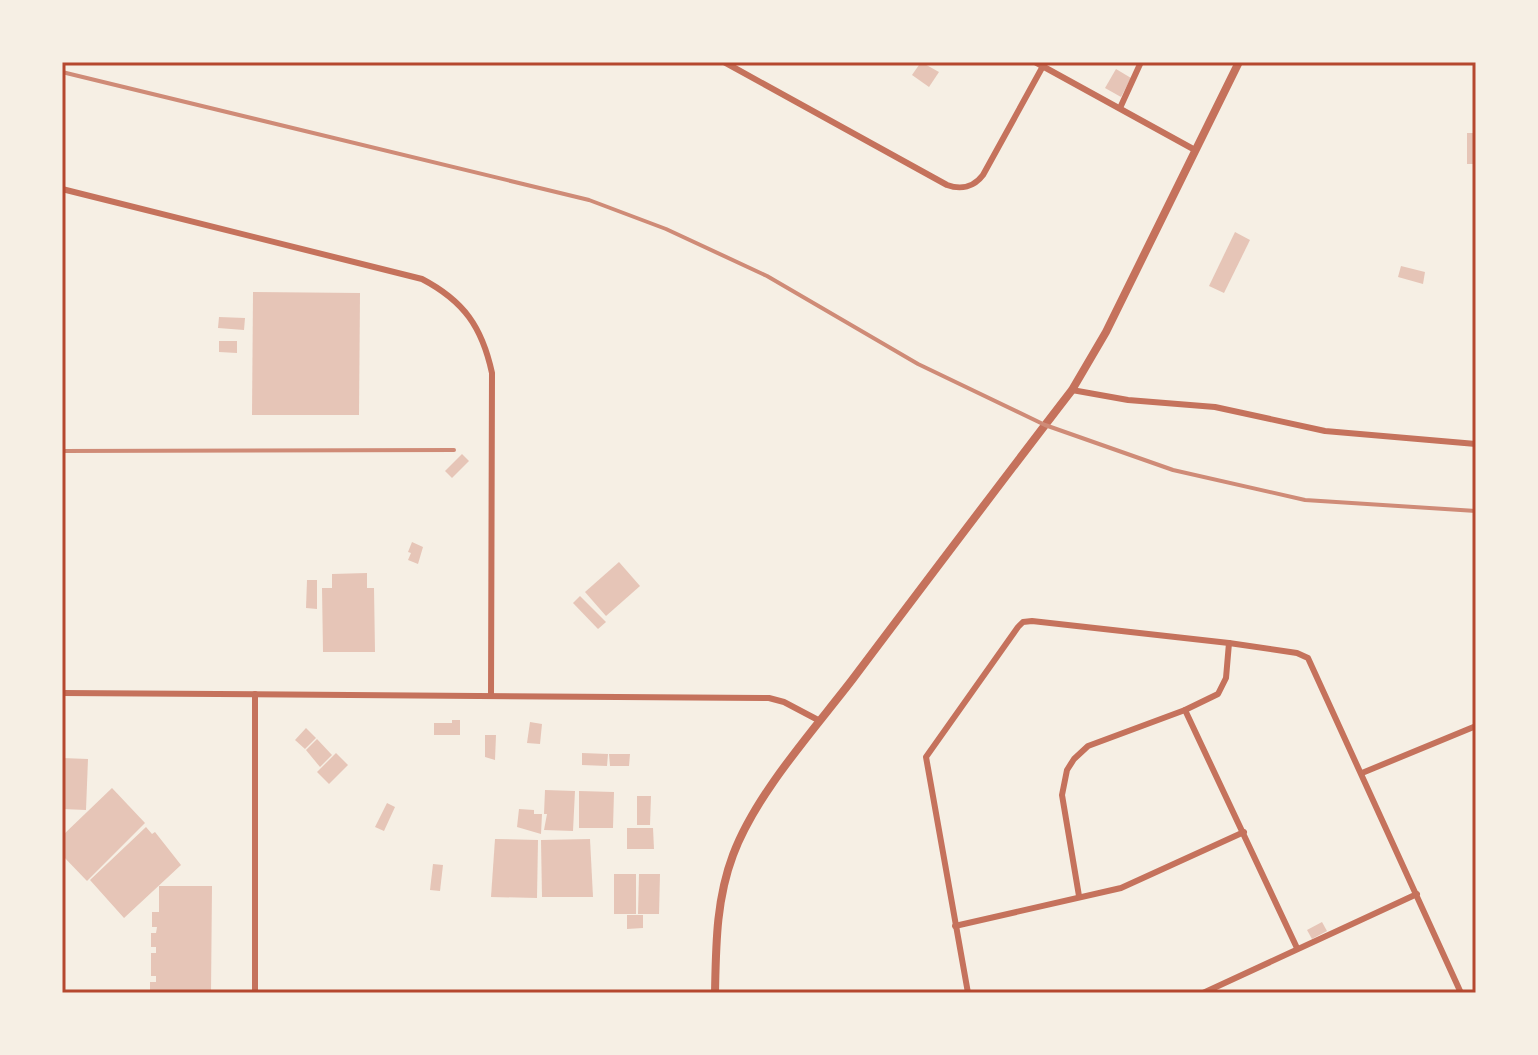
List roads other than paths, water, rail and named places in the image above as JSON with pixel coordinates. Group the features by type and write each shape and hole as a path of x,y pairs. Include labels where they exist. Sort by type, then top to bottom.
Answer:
{"street":[{"path":"724,62 947,185 959,188 973,184 983,175 1043,66"},
{"path":"1035,62 1195,150"},
{"path":"1120,108 1141,62"},
{"path":"715,993 718,914 733,855 756,809 1072,390 1106,332 1239,62"},
{"path":"62,189 422,279 451,296 462,308 476,325 487,348 492,373 491,695"},
{"path":"1072,390 1128,400 1215,407 1325,431 1476,444"},
{"path":"968,993 926,757 1021,623 1032,621 1229,643 1297,653 1308,658 1459,992"},
{"path":"1079,896 1062,795 1067,770 1088,746 1211,699 1222,690 1226,678 1229,643"},
{"path":"62,693 769,698 784,702 820,721"},
{"path":"255,694 255,993"},
{"path":"1185,710 1297,948"},
{"path":"1362,773 1476,726"},
{"path":"955,926 1137,883 1244,832"},
{"path":"1203,993 1214,991 1297,948 1417,894"}],"railway":[{"path":"62,72 589,200 666,229 767,276 918,364 1045,425 1173,470 1305,500 1476,511"},
{"path":"62,451 454,450"}]}
